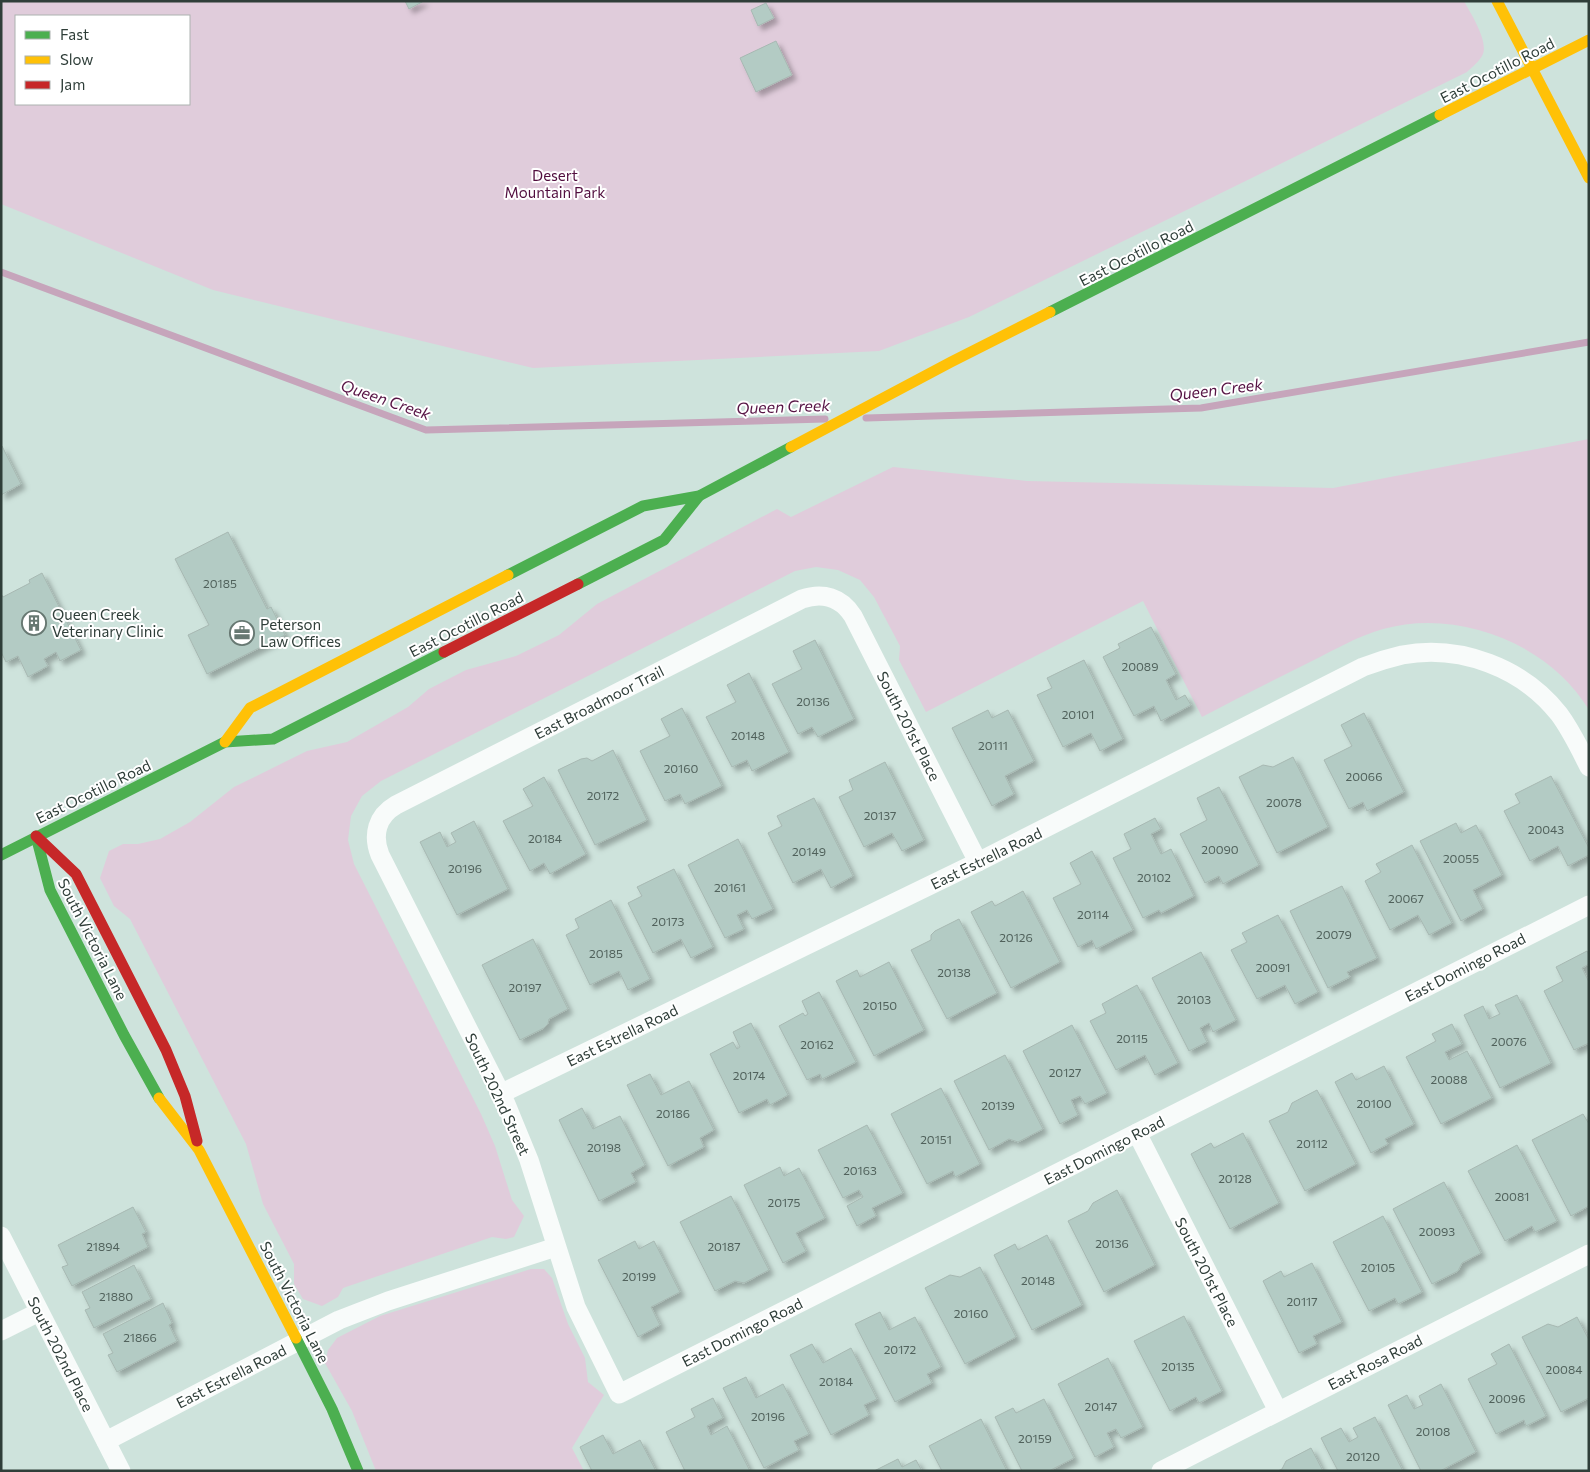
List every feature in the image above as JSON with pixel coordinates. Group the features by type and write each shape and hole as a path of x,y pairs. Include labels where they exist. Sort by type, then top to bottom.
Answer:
{"main road":[{"path":"1497,1 1589,178"},
{"name":"East Ocotillo Road","path":"226,742 250,708 642,506 699,496 951,362 1589,40"},
{"name":"East Ocotillo Road","path":"1,855 226,742 273,739 664,540 699,496"},
{"name":"South Victoria Lane","path":"36,836 76,874 166,1050 186,1096 199,1150"},
{"name":"South Victoria Lane","path":"36,836 48,884 124,1035 159,1098 199,1150 332,1409 358,1471"}],"street":[{"name":"East Broadmoor Trail","path":"377,829 382,818 396,805 802,599 821,595 832,598"},
{"name":"South 201st Place","path":"832,598 845,605 853,616 978,862"},
{"name":"East Estrella Road","path":"500,1094 978,862 1363,667 1390,658 1426,652 1447,653 1477,659 1509,672 1544,698 1558,714 1571,732 1589,767"},
{"name":"South 202nd Street","path":"377,829 376,843 380,855 500,1094 526,1152 576,1307 588,1335 619,1394"},
{"name":"East Domingo Road","path":"619,1394 1589,904"},
{"name":"South 201st Place","path":"1137,1134 1278,1411"},
{"name":"South 202nd Place","path":"1,1236 121,1471"},
{"name":"East Estrella Road","path":"106,1441 374,1305 556,1247"},
{"name":"East Rosa Road","path":"1161,1471 1589,1254"},
{"path":"1,1331 40,1312"}],"green space":[{"name":"Desert Mountain Park","path":"1,1 1464,1 1478,27 1483,42 1483,54 1467,72 969,317 879,351 533,368 213,290 1,204"},
{"path":"1589,439 1589,710 1572,686 1550,666 1526,649 1499,636 1441,623 1411,624 1383,629 1355,639 1202,717 1143,601 926,712 899,660 900,646 874,597 860,580 838,570 816,567 795,571 381,781 362,796 351,816 348,840 354,864 481,1114 495,1146 512,1200 524,1216 514,1237 506,1239 492,1237 343,1288 338,1297 322,1306 303,1299 294,1284 294,1264 263,1204 246,1144 130,919 114,906 100,878 109,851 123,844 138,844 160,839 190,822 234,787 307,751 347,742 408,707 429,689 466,670 516,656 559,635 597,604 777,509 791,517 893,467 1027,481 1333,488"},
{"path":"531,1269 544,1269 552,1278 568,1324 585,1358 588,1382 604,1395 572,1448 584,1471 376,1471 352,1411 325,1363 328,1350 337,1338 380,1316"}],"building":[{"path":"405,1 424,1 409,9"},
{"path":"766,3 774,18 758,26 751,10"},
{"path":"776,41 792,75 756,92 740,58"},
{"path":"1,447 21,484 1,495"},
{"path":"228,532 267,609 271,607 285,635 207,674 188,635 209,625 175,559"},
{"name":"Queen Creek Veterinary Clinic","path":"42,573 81,650 60,661 56,652 44,659 48,666 28,677 18,656 6,662 1,652 1,594 3,597 30,583 29,580"},
{"path":"1151,627 1176,674 1166,680 1176,700 1185,695 1191,705 1161,721 1154,706 1134,716 1103,657 1120,648 1118,644"},
{"path":"815,640 854,719 818,737 812,727 798,734 772,684 802,669 793,651"},
{"path":"1084,660 1123,739 1100,751 1091,733 1063,747 1037,695 1052,688 1047,678"},
{"path":"749,673 789,752 752,771 747,760 732,767 706,717 736,702 727,685"},
{"path":"682,708 722,786 685,804 680,794 665,801 640,751 670,736 661,719"},
{"path":"988,710 992,718 1008,710 1034,761 1005,776 1014,794 992,806 952,728"},
{"path":"1364,713 1404,792 1367,811 1363,802 1349,809 1324,760 1352,746 1341,725"},
{"path":"613,750 647,820 595,845 558,770 581,759 587,758 592,761"},
{"path":"1293,757 1328,827 1277,853 1239,777 1263,765 1273,767"},
{"path":"885,762 924,840 902,851 892,833 864,847 839,797 853,790 849,780"},
{"path":"1551,776 1589,848 1589,855 1568,866 1558,846 1530,861 1504,811 1520,803 1515,794"},
{"path":"544,777 586,854 550,874 544,863 530,871 503,821 533,806 523,789"},
{"path":"1219,787 1259,865 1223,884 1219,876 1205,883 1180,834 1207,820 1197,798"},
{"path":"814,798 853,876 831,888 821,869 793,883 768,833 782,826 777,816"},
{"path":"1155,818 1161,829 1151,834 1161,854 1171,849 1194,896 1161,913 1159,910 1143,918 1113,858 1131,849 1124,834"},
{"path":"474,821 508,889 457,915 420,842 440,832 447,847 456,842 451,833"},
{"path":"1456,823 1461,833 1476,825 1502,875 1473,890 1483,909 1461,921 1420,841"},
{"path":"738,839 773,909 752,919 747,910 737,915 744,929 725,938 688,865"},
{"path":"1412,845 1452,923 1429,935 1418,915 1390,930 1365,881 1381,872 1376,864"},
{"path":"1092,851 1133,930 1096,949 1092,940 1078,947 1053,898 1081,884 1070,863"},
{"path":"674,869 713,947 691,958 681,939 653,953 628,903 642,896 637,887"},
{"path":"1342,886 1377,958 1347,972 1350,977 1328,988 1290,911"},
{"path":"1023,891 1060,962 1011,988 971,912 992,901 995,906"},
{"path":"611,900 650,979 628,990 619,971 590,985 566,935 579,928 575,919"},
{"path":"1278,915 1318,992 1295,1004 1285,985 1257,999 1231,950 1247,942 1242,933"},
{"path":"959,919 997,993 947,1019 911,950 931,940 931,935 935,931"},
{"path":"533,939 568,1009 549,1019 548,1024 544,1028 520,1040 482,965"},
{"path":"1587,951 1589,964 1582,968 1589,982 1589,1043 1574,1050 1544,991 1563,981 1556,967"},
{"path":"1201,952 1236,1020 1213,1032 1209,1023 1200,1028 1207,1042 1189,1051 1152,978"},
{"path":"889,962 924,1030 874,1056 836,981 857,970 860,977"},
{"path":"1137,985 1178,1063 1155,1075 1145,1055 1116,1070 1090,1021 1106,1013 1102,1004"},
{"path":"819,992 856,1062 822,1079 820,1074 807,1080 779,1026 803,1013 805,1016 808,1014 802,1001"},
{"path":"1517,995 1551,1063 1500,1088 1464,1015 1483,1006 1489,1019 1500,1014 1495,1005"},
{"path":"751,1023 788,1095 770,1105 767,1099 739,1113 710,1054 733,1042 737,1049 740,1047 733,1032"},
{"path":"1452,1024 1462,1044 1445,1052 1449,1060 1467,1051 1492,1098 1441,1124 1406,1057 1436,1041 1432,1034"},
{"path":"1072,1025 1107,1093 1085,1104 1080,1096 1071,1100 1078,1115 1060,1124 1023,1051"},
{"path":"1005,1055 1043,1129 1018,1142 1009,1139 989,1150 954,1081"},
{"path":"1384,1066 1414,1124 1385,1139 1388,1144 1371,1153 1335,1082 1352,1073 1356,1080"},
{"path":"650,1074 661,1095 689,1081 714,1130 700,1138 704,1147 668,1166 627,1085"},
{"path":"941,1088 980,1164 955,1177 953,1171 927,1184 891,1114"},
{"path":"1317,1090 1356,1164 1305,1191 1269,1121 1288,1112 1292,1103"},
{"path":"582,1108 593,1129 620,1116 645,1165 631,1173 636,1182 599,1201 559,1120"},
{"path":"1583,1114 1589,1124 1589,1206 1571,1216 1532,1140"},
{"path":"867,1125 903,1193 872,1208 876,1216 857,1226 847,1206 863,1197 859,1190 843,1198 818,1150"},
{"path":"1243,1133 1279,1203 1230,1229 1191,1154 1211,1143 1214,1148"},
{"path":"1517,1145 1557,1221 1535,1232 1532,1226 1505,1241 1468,1171"},
{"path":"780,1167 784,1176 799,1168 825,1218 796,1233 806,1251 783,1263 744,1185"},
{"path":"1444,1182 1481,1253 1462,1263 1458,1271 1432,1284 1393,1209"},
{"path":"1117,1190 1155,1265 1104,1292 1068,1221 1088,1211 1093,1203"},
{"path":"731,1196 769,1270 744,1283 735,1281 715,1291 680,1222"},
{"path":"133,1207 146,1232 142,1234 148,1247 72,1286 62,1267 68,1265 58,1245"},
{"path":"1383,1216 1422,1292 1398,1304 1395,1298 1369,1311 1333,1242"},
{"path":"1047,1235 1082,1305 1032,1330 994,1255 1015,1244 1018,1250"},
{"path":"635,1241 639,1249 654,1241 680,1292 651,1307 660,1325 638,1337 598,1260"},
{"path":"1312,1263 1342,1322 1313,1336 1317,1344 1299,1353 1263,1281 1281,1271 1284,1277"},
{"path":"134,1265 151,1299 94,1328 85,1310 90,1308 82,1292"},
{"path":"980,1267 1016,1337 965,1364 925,1288 950,1275 960,1277"},
{"path":"163,1303 172,1323 169,1325 177,1341 117,1372 108,1355 113,1353 103,1334"},
{"path":"880,1312 889,1330 915,1317 941,1367 927,1374 932,1383 895,1402 855,1324"},
{"path":"1184,1316 1222,1391 1199,1403 1196,1397 1170,1411 1134,1341"},
{"path":"1577,1317 1589,1340 1589,1398 1561,1412 1522,1337 1548,1324 1558,1327"},
{"path":"812,1344 823,1363 851,1348 877,1399 864,1405 869,1415 831,1435 790,1355"},
{"path":"1509,1344 1546,1416 1526,1426 1524,1420 1496,1434 1468,1379 1497,1364 1491,1354"},
{"path":"1108,1358 1143,1427 1121,1438 1116,1429 1107,1433 1114,1447 1095,1457 1058,1384"},
{"path":"746,1377 756,1398 783,1384 809,1434 794,1441 799,1450 764,1468 723,1388"},
{"path":"1441,1384 1476,1452 1440,1471 1421,1471 1388,1405 1407,1395 1414,1409 1423,1405 1419,1396"},
{"path":"713,1398 723,1418 707,1426 711,1435 727,1426 750,1471 685,1471 666,1432 695,1417 691,1409"},
{"path":"1044,1399 1074,1458 1049,1471 1022,1471 995,1417 1013,1408 1016,1413"},
{"path":"1375,1417 1403,1471 1338,1471 1321,1438 1341,1428 1349,1442 1358,1437 1353,1428"},
{"path":"981,1419 1007,1471 942,1471 929,1446"},
{"path":"603,1435 613,1454 640,1440 656,1471 592,1471 580,1447"},
{"path":"1311,1448 1323,1471 1278,1471 1282,1469 1286,1461"},
{"path":"898,1459 902,1467 916,1460 922,1471 874,1471"}],"waterway":[{"name":"Queen Creek","path":"1,272 426,430 825,419"},
{"name":"Queen Creek","path":"866,418 1201,408 1589,342"}],"traffic: fast":[{"path":"1050,312 1440,115"},
{"path":"508,575 643,506 699,496 791,447"},
{"path":"578,584 664,540 699,496"},
{"path":"1,855 225,742 273,739 444,652"},
{"path":"36,836 50,890 124,1035 159,1098"},
{"path":"296,1338 332,1409 358,1471"}],"traffic: slow":[{"path":"1497,1 1589,178"},
{"path":"1440,115 1589,40"},
{"path":"791,447 1050,312"},
{"path":"225,742 250,708 508,575"},
{"path":"159,1098 199,1150 296,1338"}],"traffic: jam":[{"path":"444,652 578,584"},
{"path":"36,836 76,874 166,1050 185,1096 197,1141"}],"place":[{"name":"Queen Creek Veterinary Clinic","path":"34,623"},
{"name":"Peterson Law Offices","path":"242,633"}]}
